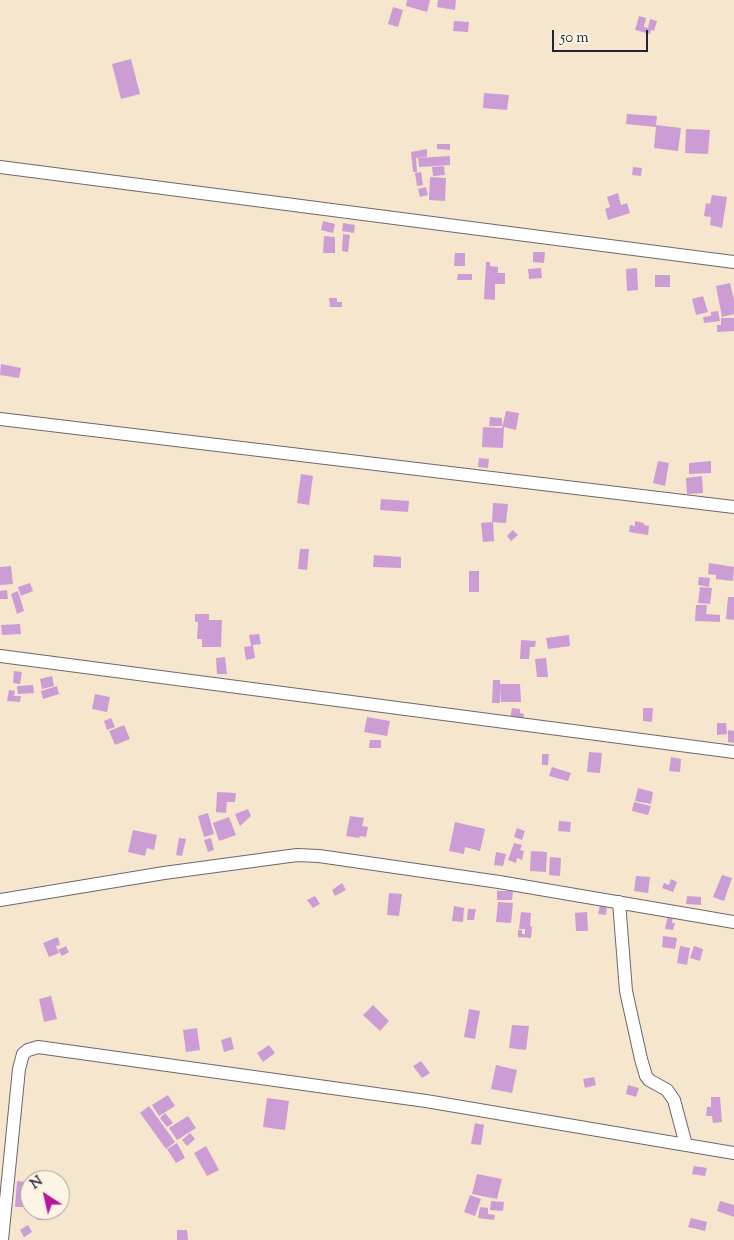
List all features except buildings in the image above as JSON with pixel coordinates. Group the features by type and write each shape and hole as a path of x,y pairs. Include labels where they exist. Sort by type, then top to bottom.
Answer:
{"street":[{"path":"0,167 734,262"},
{"path":"0,419 734,507"},
{"path":"0,656 734,752"},
{"path":"0,900 164,873 297,855 319,856 414,869 734,922"},
{"path":"619,902 626,991 641,1059 649,1080 667,1090 674,1100 686,1146"},
{"path":"2,1240 19,1069 23,1054 38,1047 426,1101 734,1153"}]}
